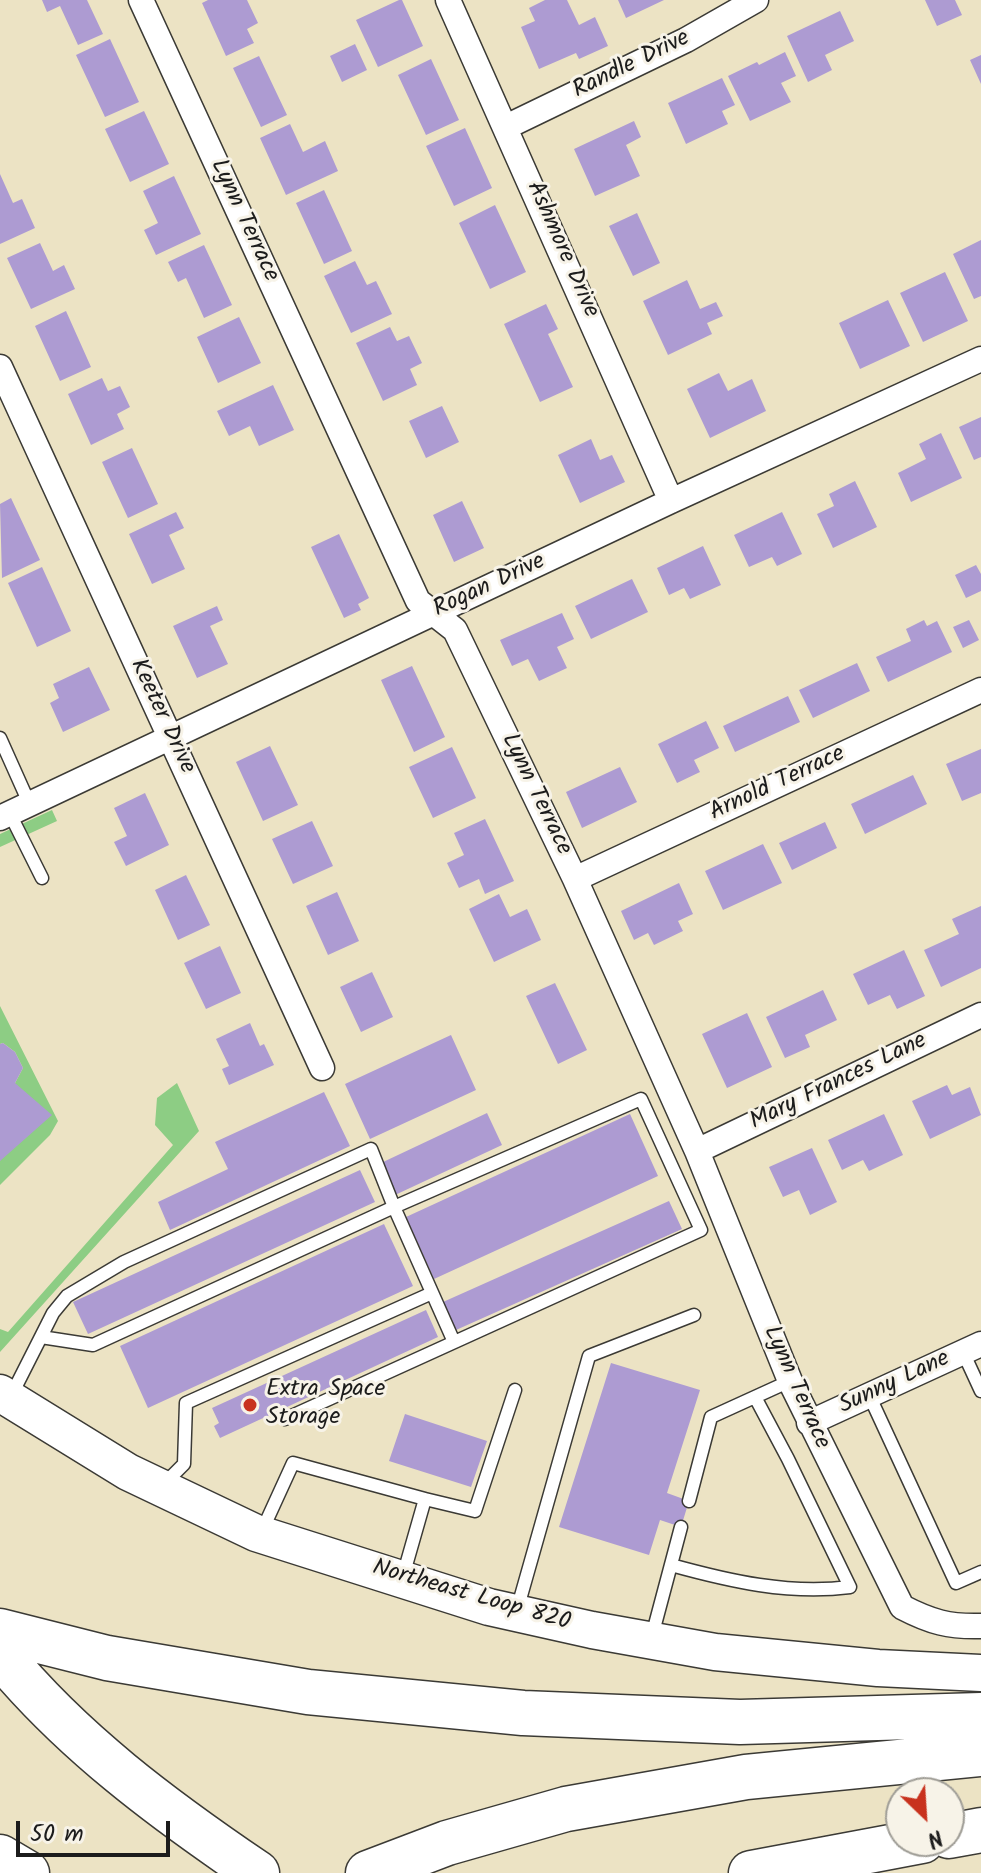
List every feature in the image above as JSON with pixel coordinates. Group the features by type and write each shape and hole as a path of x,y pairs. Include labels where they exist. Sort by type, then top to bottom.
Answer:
{"highway":[{"path":"0,1631 107,1658 308,1692 523,1713 740,1722 981,1715"},
{"path":"0,1654 60,1719 114,1768 175,1817 257,1873"},
{"path":"368,1873 447,1843 566,1809 746,1777 981,1754"},
{"path":"751,1873 885,1848"},
{"path":"0,1857 27,1873"}],"main road":[{"name":"Northeast Loop 820","path":"5,1396 128,1472 261,1535 516,1613 651,1641 745,1655 878,1668 981,1673"}],"street":[{"name":"Lynn Terrace","path":"141,0 418,601 455,630 575,879 697,1151 790,1381 902,1607 926,1620 954,1627 981,1626"},
{"name":"Ashmore Drive","path":"448,0 671,501"},
{"name":"Randle Drive","path":"506,127 686,40 756,0"},
{"name":"Rogan Drive","path":"13,812 671,501 981,359"},
{"name":"Keeter Drive","path":"0,367 322,1068"},
{"name":"Arnold Terrace","path":"575,879 981,690"},
{"name":"Mary Frances Lane","path":"697,1151 981,1015"},
{"name":"Sunny Lane","path":"809,1423 972,1348"}],"lane":[{"path":"0,738 13,812 42,878"},
{"path":"41,1337 93,1345 394,1207 641,1099 701,1230 285,1419"},
{"path":"5,1396 53,1313 67,1296 124,1262 371,1149 454,1342"},
{"path":"160,1487 184,1464 186,1403 432,1293"},
{"path":"516,1613 589,1356 694,1315"},
{"path":"972,1348 981,1391"},
{"path":"689,1501 711,1417 790,1381"},
{"path":"261,1535 293,1463 475,1511 515,1390"},
{"path":"869,1395 956,1583 981,1572"},
{"path":"671,1565 727,1581 800,1590 850,1587 755,1397"},
{"path":"402,1579 425,1499"},
{"path":"651,1641 681,1527"}],"green space":[{"path":"52,810 57,821 0,847 0,834"},
{"path":"0,1006 58,1121 50,1135 0,1185 0,1161 15,1083 23,1068 15,1052 0,1044"},
{"path":"177,1083 199,1131 0,1352 0,1329 8,1332 173,1145 155,1125 157,1098"}],"building":[{"path":"42,0 87,0 103,34 78,45 60,6 47,12"},
{"path":"208,0 247,0 258,23 247,29 254,43 226,56 202,3"},
{"path":"402,0 423,46 378,67 356,20"},
{"path":"545,0 567,0 579,25 595,17 608,46 579,59 576,53 539,69 521,27 535,21 529,8"},
{"path":"618,0 664,0 626,18"},
{"path":"925,0 955,0 962,15 937,26"},
{"path":"840,11 854,41 825,55 832,70 808,82 787,36"},
{"path":"110,39 139,102 105,117 76,55"},
{"path":"355,44 367,70 342,82 330,56"},
{"path":"785,52 796,76 781,83 791,102 750,121 728,76"},
{"path":"981,55 981,84 970,60"},
{"path":"259,56 287,115 261,127 233,68"},
{"path":"431,59 459,120 426,135 398,75"},
{"path":"722,78 735,105 722,111 728,124 686,144 668,103"},
{"path":"144,111 169,164 130,182 105,129"},
{"path":"634,121 641,137 626,145 640,176 595,196 574,149"},
{"path":"290,124 303,152 325,141 338,171 286,195 260,138"},
{"path":"465,128 492,188 454,206 426,146"},
{"path":"0,174 13,203 22,199 35,228 0,244"},
{"path":"174,176 201,234 156,255 144,230 158,223 143,191"},
{"path":"324,190 352,251 324,264 296,203"},
{"path":"495,205 526,272 490,289 459,223"},
{"path":"637,213 660,263 633,276 609,226"},
{"path":"981,240 981,296 974,299 953,254"},
{"path":"40,243 53,271 64,265 75,289 31,309 7,258"},
{"path":"204,245 232,305 204,318 186,278 178,282 168,262"},
{"path":"355,261 367,285 376,281 392,314 351,333 324,276"},
{"path":"945,272 968,321 923,342 900,293"},
{"path":"687,280 700,309 716,302 723,316 707,323 712,334 668,355 643,301"},
{"path":"888,300 910,346 860,369 839,323"},
{"path":"546,304 558,329 548,334 573,387 540,402 504,324"},
{"path":"66,311 91,367 60,381 35,326"},
{"path":"239,317 261,363 218,383 197,337"},
{"path":"390,327 397,341 409,336 422,363 410,369 417,385 383,401 356,343"},
{"path":"719,373 728,391 752,379 766,411 710,438 687,389"},
{"path":"102,378 108,391 120,386 130,407 117,414 124,429 91,445 68,394"},
{"path":"273,385 294,430 259,446 250,426 229,436 217,411"},
{"path":"442,406 459,442 426,458 409,421"},
{"path":"981,417 981,457 974,460 959,427"},
{"path":"941,433 962,478 911,502 898,473 926,459 919,444"},
{"path":"591,439 600,460 612,455 625,482 580,503 558,455"},
{"path":"132,448 158,504 128,518 102,462"},
{"path":"855,481 877,527 833,548 817,514 834,506 829,494"},
{"path":"11,498 40,560 2,578 0,504"},
{"path":"462,501 484,548 454,562 433,515"},
{"path":"176,512 184,528 169,535 185,569 152,584 129,534"},
{"path":"782,512 802,554 777,566 772,557 749,567 734,535"},
{"path":"339,534 369,598 358,604 361,610 344,618 311,547"},
{"path":"703,546 721,585 690,599 684,588 669,595 657,568"},
{"path":"976,565 981,574 981,591 966,598 955,575"},
{"path":"42,567 71,631 37,647 8,583"},
{"path":"632,579 648,612 591,639 575,606"},
{"path":"217,606 223,620 210,626 228,664 197,678 173,626"},
{"path":"562,613 574,639 557,647 567,668 539,681 528,659 512,666 500,640"},
{"path":"924,620 927,626 937,621 952,652 888,682 876,657 911,641 906,629"},
{"path":"969,620 979,640 963,648 953,627"},
{"path":"857,663 870,691 813,718 799,690"},
{"path":"412,666 445,737 414,752 381,680"},
{"path":"89,667 110,710 63,732 50,703 59,698 53,684"},
{"path":"788,696 800,722 735,752 723,726"},
{"path":"706,721 719,748 694,760 700,772 677,783 658,744"},
{"path":"270,746 298,805 263,821 236,762"},
{"path":"452,747 476,798 433,818 409,767"},
{"path":"981,749 981,793 962,801 946,764"},
{"path":"620,767 637,802 582,828 566,792"},
{"path":"913,775 927,804 865,834 851,804"},
{"path":"145,793 169,845 126,866 114,842 127,836 114,808"},
{"path":"485,819 514,881 485,894 479,879 459,888 447,863 464,855 454,833"},
{"path":"312,821 333,866 293,884 272,839"},
{"path":"825,822 837,848 792,870 779,843"},
{"path":"763,844 782,883 723,910 705,871"},
{"path":"186,875 210,925 178,940 155,890"},
{"path":"679,883 693,914 678,921 683,931 654,945 648,933 634,940 621,911"},
{"path":"337,892 359,941 328,955 306,906"},
{"path":"499,894 510,917 527,909 541,940 494,962 469,909"},
{"path":"981,906 981,968 941,987 924,950 959,934 952,919"},
{"path":"220,946 241,993 206,1009 184,963"},
{"path":"904,950 925,996 897,1009 890,995 868,1005 853,974"},
{"path":"372,972 393,1017 361,1032 340,987"},
{"path":"555,983 587,1050 558,1064 526,996"},
{"path":"823,990 837,1020 805,1035 810,1047 785,1058 766,1017"},
{"path":"747,1013 772,1067 727,1088 702,1034"},
{"path":"250,1023 260,1046 264,1044 274,1065 229,1085 222,1069 229,1066 216,1039"},
{"path":"451,1035 476,1090 370,1139 345,1084"},
{"path":"0,1044 15,1052 23,1068 15,1083 52,1115 0,1161"},
{"path":"947,1085 952,1095 970,1087 981,1115 930,1139 912,1101"},
{"path":"324,1092 350,1146 170,1230 158,1202 228,1169 215,1142"},
{"path":"487,1113 502,1145 395,1195 381,1163"},
{"path":"630,1114 658,1176 434,1279 406,1217"},
{"path":"884,1114 903,1155 869,1171 863,1160 842,1170 828,1140"},
{"path":"812,1148 837,1202 810,1215 799,1190 783,1197 769,1167"},
{"path":"360,1170 375,1202 88,1334 73,1302"},
{"path":"669,1201 682,1229 456,1330 443,1302"},
{"path":"384,1224 413,1286 148,1408 120,1346"},
{"path":"426,1310 438,1337 220,1438 214,1426 219,1423 212,1408"},
{"path":"611,1363 700,1390 667,1493 689,1501 681,1527 660,1520 649,1555 559,1527"},
{"path":"405,1414 487,1441 471,1487 389,1461"}],"place":[{"name":"Extra Space Storage","path":"250,1405"}]}
